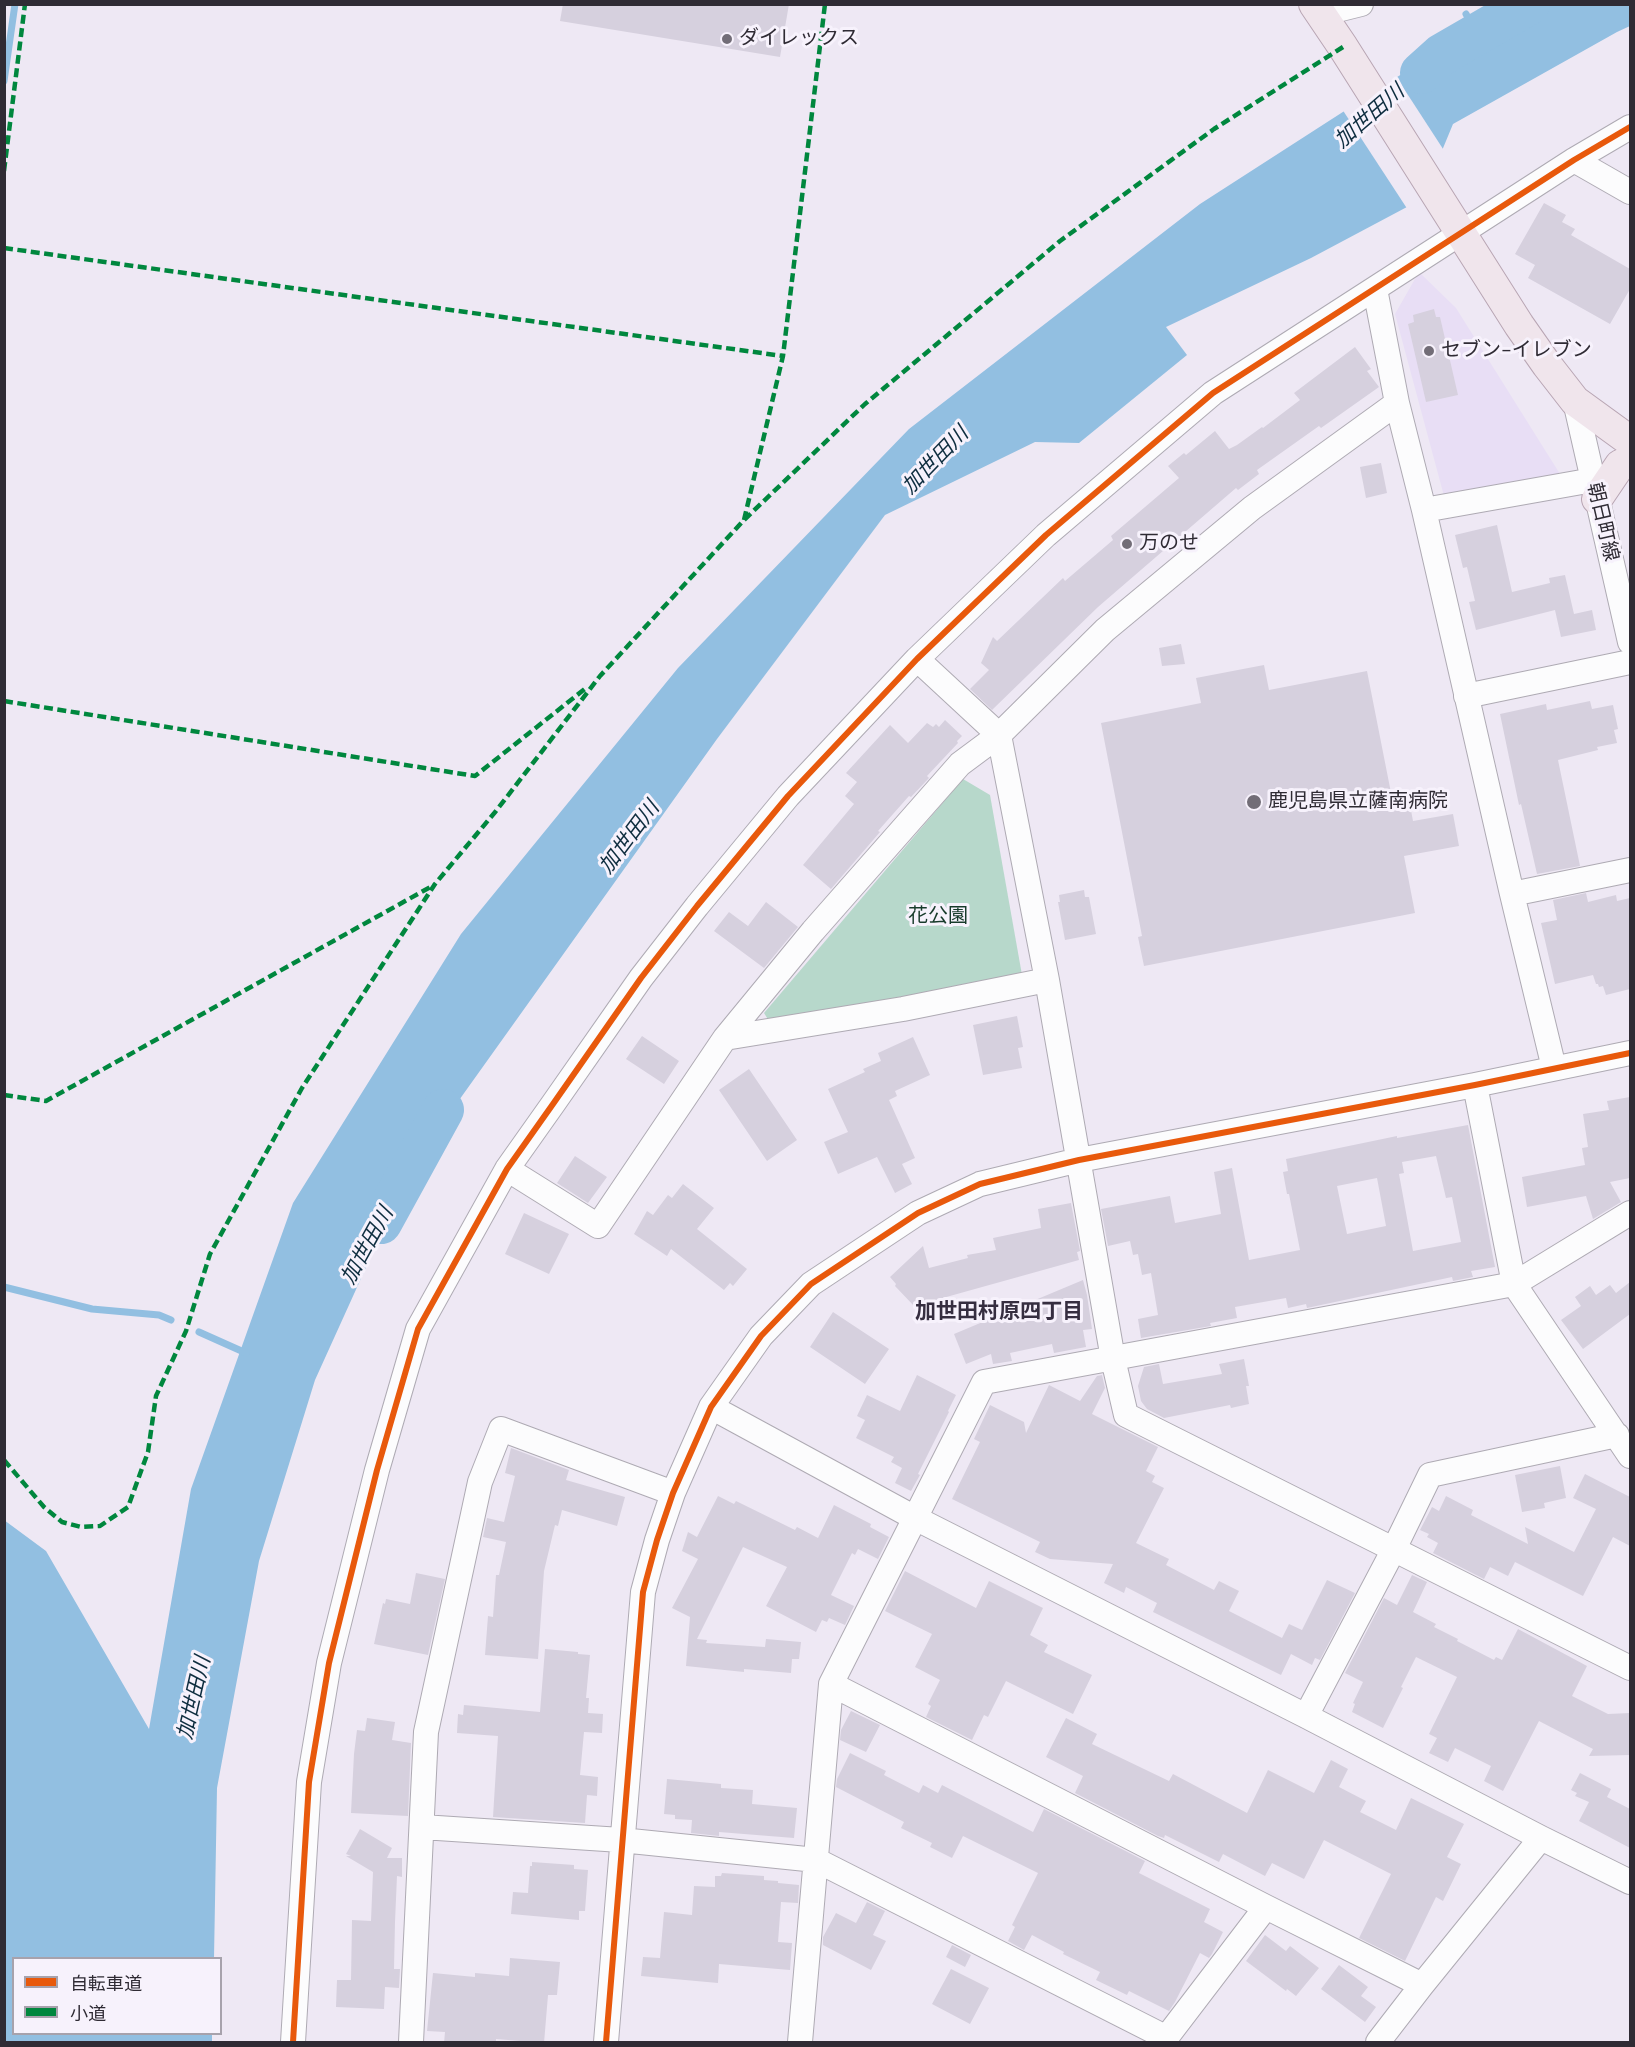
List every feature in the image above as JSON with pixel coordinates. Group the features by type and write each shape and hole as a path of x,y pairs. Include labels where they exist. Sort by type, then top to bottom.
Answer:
{"main road":[{"path":"1318,9 1519,325 1575,401 1630,441"},
{"path":"1595,490 1620,465 1630,460"}],"street":[{"path":"1318,9 1361,4"},
{"path":"293,2043 309,1782 329,1663 346,1590 376,1470 418,1329 507,1169 641,978 788,796 917,659 1046,535 1213,393 1375,289 1453,223 1574,160 1630,127"},
{"path":"1574,160 1630,192"},
{"path":"1375,289 1397,403 1554,1068"},
{"name":"朝日町線","path":"1575,401 1630,642"},
{"path":"507,1169 598,1226 725,1038 813,931 960,764 999,735 1105,630 1252,508 1397,403"},
{"path":"1424,510 1595,490"},
{"path":"917,659 999,735 1047,980 1113,1359 1126,1414 1630,1668"},
{"path":"1466,696 1630,662"},
{"path":"1512,894 1630,870"},
{"path":"725,1038 903,1009 1047,980"},
{"path":"606,2043 643,1592 657,1540 673,1493 711,1407 761,1336 811,1284 918,1213 980,1184 1079,1160 1475,1085 1630,1053"},
{"path":"1475,1085 1514,1284 1630,1456"},
{"path":"801,2043 831,1684 984,1382 1514,1284 1630,1213"},
{"path":"711,1407 915,1518 1630,1882"},
{"path":"411,2043 426,1732 480,1482 501,1429 673,1493"},
{"path":"1306,1716 1394,1549 1430,1475 1617,1436"},
{"path":"831,1684 1422,1985"},
{"path":"422,1827 621,1840 816,1860 1165,2040 1266,1907"},
{"path":"1378,2043 1541,1838"}],"shaded area":[{"path":"1419,272 1456,308 1560,474 1444,496 1395,314"}],"green space":[{"name":"花公園","path":"963,779 990,795 1022,975 769,1021 764,1013"}],"water":[{"path":"1542,5 1630,5 1630,26 1453,124 1422,199 1311,258 1166,327 1187,355 1079,443 1035,442 885,515 717,739 412,1166 315,1380 259,1561 217,1788 214,1957 12,1957 12,2035 212,2035 212,2042 5,2042 4,1520 46,1551 149,1729 191,1489 293,1203 461,934 678,668 909,429 1200,204 1422,61"}],"pier":[{"path":"1395,75 1445,152 1424,201 1408,210 1342,109"}],"building":[{"name":"ダイレックス","path":"563,4 789,4 780,57 560,21"},
{"path":"1544,203 1566,215 1562,222 1575,229 1571,235 1630,269 1630,289 1610,324 1528,278 1535,265 1515,254"},
{"path":"1434,309 1436,317 1440,317 1458,395 1426,402 1408,324 1414,322 1413,315"},
{"path":"1355,347 1371,369 1367,371 1379,387 1257,470 1259,474 1238,490 1236,488 1098,607 992,710 970,689 989,670 981,663 993,637 997,641 1063,578 1065,581 1113,540 1111,536 1179,478 1168,466 1184,453 1186,455 1215,431 1229,449 1237,445 1300,400 1294,393"},
{"path":"1381,463 1387,493 1366,498 1360,467"},
{"path":"1497,525 1512,592 1550,583 1549,578 1565,575 1574,614 1592,610 1596,630 1561,637 1555,610 1476,630 1469,602 1475,601 1467,567 1463,568 1455,535"},
{"path":"1181,644 1185,664 1162,666 1159,648"},
{"name":"鹿児島県立薩南病院","path":"1264,665 1269,690 1367,671 1393,803 1409,800 1413,821 1453,814 1459,846 1404,856 1415,913 1144,966 1138,937 1142,936 1101,723 1201,703 1196,678"},
{"path":"1590,701 1592,709 1613,705 1618,729 1614,730 1617,743 1558,760 1580,866 1537,874 1521,804 1519,805 1500,714 1546,704 1547,710"},
{"path":"945,720 962,736 957,741 958,743 927,776 929,778 911,797 909,796 878,831 880,832 831,889 803,865 854,804 845,796 857,782 846,773 890,725 908,743 927,723 933,727 936,724 939,727"},
{"path":"1084,890 1085,897 1089,897 1096,934 1065,940 1058,902 1060,902 1059,895"},
{"path":"1586,893 1588,902 1616,895 1617,901 1630,898 1630,989 1606,995 1603,986 1599,987 1596,984 1593,975 1555,984 1541,923 1557,920 1553,900"},
{"path":"766,902 798,927 764,968 714,931 729,912 748,926"},
{"path":"1017,1016 1023,1047 1018,1048 1022,1068 983,1075 973,1025"},
{"path":"642,1036 679,1061 664,1084 626,1059"},
{"path":"913,1037 930,1075 895,1091 897,1096 889,1100 915,1158 902,1164 912,1184 895,1193 877,1157 838,1174 824,1142 848,1132 828,1089 865,1072 863,1069 881,1061 878,1053"},
{"path":"749,1069 797,1140 767,1161 719,1090"},
{"path":"1630,1097 1630,1178 1610,1182 1621,1202 1593,1219 1586,1196 1527,1207 1522,1177 1585,1165 1582,1148 1588,1147 1583,1114 1609,1110 1607,1101"},
{"path":"1468,1125 1495,1267 1471,1271 1473,1277 1453,1281 1452,1277 1307,1308 1306,1304 1288,1308 1286,1298 1235,1307 1237,1318 1210,1323 1211,1326 1141,1338 1138,1319 1158,1315 1151,1273 1142,1275 1138,1254 1133,1255 1130,1241 1108,1246 1101,1209 1170,1196 1175,1223 1221,1214 1214,1172 1232,1168 1249,1260 1300,1250 1283,1172 1288,1171 1286,1159 1397,1136 1397,1138","holes":["1436,1156 1446,1198 1452,1197 1461,1242 1413,1251 1399,1174 1404,1173 1402,1162","1377,1178 1386,1226 1347,1234 1337,1186"]},
{"path":"575,1156 607,1177 588,1203 557,1183"},
{"path":"683,1184 714,1208 697,1229 747,1269 733,1286 730,1283 724,1290 671,1249 667,1256 634,1234 647,1211 653,1215 668,1195 672,1198"},
{"path":"1071,1203 1080,1251 1077,1252 1079,1260 914,1306 895,1286 896,1284 890,1277 923,1246 929,1268 968,1258 967,1255 996,1250 993,1238 1041,1228 1038,1209"},
{"path":"524,1213 569,1234 549,1274 505,1254"},
{"path":"1083,1280 1092,1329 1083,1330 1086,1347 1054,1353 1052,1344 1010,1353 1012,1361 993,1364 991,1354 966,1364 954,1334"},
{"path":"1630,1282 1630,1314 1583,1349 1561,1320 1581,1306 1575,1297 1590,1286 1596,1295 1610,1285 1616,1293"},
{"path":"833,1312 889,1349 865,1384 810,1347"},
{"path":"1244,1359 1249,1386 1246,1386 1249,1404 1231,1408 1230,1405 1164,1418 1147,1409 1141,1401 1138,1386 1144,1367 1159,1364 1163,1384 1222,1374 1219,1364"},
{"path":"917,1375 956,1395 911,1491 895,1483 902,1468 891,1462 894,1457 856,1438 865,1420 857,1416 867,1395 900,1411"},
{"path":"1102,1375 1105,1388 1092,1414 1158,1447 1146,1471 1155,1476 1152,1482 1164,1488 1136,1543 1169,1559 1166,1565 1214,1590 1219,1581 1239,1591 1229,1611 1282,1638 1289,1624 1302,1630 1327,1580 1355,1593 1320,1660 1315,1658 1312,1665 1291,1654 1281,1675 1153,1612 1157,1603 1126,1587 1124,1593 1104,1583 1113,1564 1050,1559 1035,1552 1040,1542 952,1499 980,1442 974,1439 990,1405 1024,1422 1026,1433 1049,1385 1080,1401 1097,1376"},
{"path":"511,1448 569,1470 566,1480 625,1497 617,1526 562,1510 558,1526 555,1525 544,1571 538,1659 485,1655 488,1616 493,1617 496,1575 499,1575 506,1542 483,1537 487,1518 504,1522 515,1476 505,1473"},
{"path":"1560,1466 1566,1498 1544,1503 1545,1508 1522,1512 1515,1475"},
{"path":"1585,1474 1630,1497 1630,1546 1613,1537 1583,1596 1515,1562 1508,1576 1490,1567 1484,1579 1433,1553 1438,1543 1427,1537 1429,1534 1420,1530 1432,1507 1439,1511 1446,1496 1473,1510 1471,1515 1528,1544 1525,1527 1574,1552 1596,1509 1573,1498"},
{"path":"718,1496 734,1504 736,1501 795,1530 797,1527 818,1538 834,1505 871,1524 870,1527 889,1537 878,1559 858,1549 855,1555 852,1553 831,1595 854,1606 845,1625 829,1618 827,1622 822,1620 816,1632 766,1606 787,1567 743,1547 697,1639 707,1640 706,1643 765,1647 766,1639 801,1642 799,1659 792,1659 791,1673 744,1669 744,1672 686,1666 690,1617 672,1608 698,1559 682,1551 688,1532 697,1537"},
{"path":"905,1571 976,1608 989,1581 1043,1608 1030,1635 1048,1645 1044,1652 1092,1675 1073,1714 1006,1681 988,1717 984,1715 972,1740 926,1717 931,1706 928,1704 940,1680 915,1667 932,1634 885,1611"},
{"path":"416,1573 445,1579 428,1655 374,1644 383,1603 385,1604 386,1599 410,1604"},
{"path":"1412,1575 1427,1582 1413,1612 1436,1624 1434,1627 1458,1639 1457,1641 1494,1660 1496,1657 1502,1660 1518,1629 1587,1666 1572,1696 1608,1714 1630,1713 1630,1755 1589,1756 1593,1749 1539,1721 1503,1791 1484,1781 1491,1766 1455,1748 1448,1762 1429,1753 1437,1738 1429,1734 1457,1677 1416,1657 1383,1728 1352,1712 1355,1704 1353,1703 1363,1682 1345,1673 1384,1598 1397,1605"},
{"path":"545,1649 590,1655 586,1698 589,1698 588,1713 603,1714 602,1733 584,1732 580,1775 598,1777 597,1796 587,1795 585,1823 493,1817 498,1736 457,1733 458,1714 463,1715 464,1705 540,1712"},
{"path":"851,1711 880,1725 866,1752 840,1740 841,1730"},
{"path":"367,1718 395,1722 392,1740 411,1743 408,1816 351,1813 357,1730 365,1731"},
{"path":"1066,1718 1097,1734 1092,1744 1169,1781 1173,1774 1247,1813 1268,1770 1314,1793 1331,1760 1348,1769 1339,1787 1366,1801 1360,1812 1396,1830 1411,1798 1464,1824 1447,1857 1461,1864 1443,1901 1436,1897 1405,1961 1359,1938 1391,1874 1324,1840 1304,1879 1272,1863 1265,1876 1223,1854 1219,1862 1165,1835 1164,1838 1158,1836 1075,1793 1083,1776 1046,1757"},
{"path":"850,1753 886,1771 884,1775 919,1793 923,1785 938,1793 942,1785 1033,1832 1044,1809 1145,1861 1139,1873 1210,1909 1204,1922 1223,1932 1212,1954 1209,1958 1200,1953 1169,2011 1129,1991 1127,1995 1096,1980 1100,1972 1063,1954 1064,1952 1032,1935 1024,1950 1008,1941 1015,1927 1012,1925 1038,1873 963,1836 952,1858 930,1847 932,1843 901,1828 904,1822 836,1787 837,1779"},
{"path":"1580,1773 1611,1789 1607,1797 1630,1809 1630,1848 1579,1821 1589,1802 1575,1796 1577,1793 1571,1790"},
{"path":"667,1779 721,1784 721,1788 753,1790 752,1804 797,1808 794,1838 719,1832 719,1836 691,1833 692,1820 675,1819 675,1815 664,1814"},
{"path":"360,1829 392,1848 387,1858 402,1858 402,1877 397,1876 395,1922 394,1969 400,1969 399,1988 385,1987 384,2009 336,2007 337,1980 351,1980 352,1920 371,1921 373,1872 346,1856 351,1856 346,1854"},
{"path":"532,1862 574,1865 574,1869 588,1870 585,1911 579,1911 579,1920 511,1914 513,1892 528,1893"},
{"path":"722,1873 764,1876 764,1880 799,1885 798,1903 781,1902 778,1942 792,1943 790,1970 719,1964 718,1983 641,1976 643,1957 660,1958 664,1912 692,1915 694,1886 715,1887 715,1876 721,1876"},
{"path":"867,1902 885,1911 873,1935 886,1941 871,1970 823,1945 823,1937 836,1913 856,1923"},
{"path":"1265,1935 1286,1951 1290,1946 1319,1968 1296,1996 1246,1961"},
{"path":"952,1945 971,1955 965,1967 946,1957"},
{"path":"510,1958 560,1962 557,1995 548,1995 544,2043 496,2039 496,2043 444,2043 445,2032 427,2031 433,1973 475,1977 475,1973 509,1976"},
{"path":"1339,1965 1368,1987 1361,1996 1376,2007 1365,2022 1321,1989"},
{"path":"951,1969 989,1988 970,2024 932,2004"}],"waterway":[{"path":"4,81 15,4"},
{"name":"加世田川","path":"1421,73 1441,55 1529,4"},
{"path":"1466,14 1477,34"},
{"name":"加世田川","path":"381,1223 443,1110"},
{"path":"4,1287 92,1309 159,1315 171,1320"},
{"path":"199,1332 246,1353"}],"marked path":[{"path":"4,171 25,4"},
{"path":"744,520 783,356 825,4"},
{"path":"4,1460 44,1507 62,1522 81,1527 100,1526 128,1507 148,1452 156,1396 186,1331 210,1254 302,1088 435,884 496,811 600,676 744,520 865,404 1060,241 1214,129 1343,47"},
{"path":"4,248 783,356"},
{"path":"4,701 475,776 586,688"},
{"path":"4,1095 46,1101 434,885"}],"cycle path":[{"path":"293,2042 309,1782 329,1663 377,1470 418,1329 507,1169 641,978 788,796 917,659 1046,535 1213,393 1574,160 1630,127"},
{"path":"606,2042 643,1592 657,1540 673,1493 711,1407 761,1336 811,1284 918,1213 980,1184 1079,1160 1475,1085 1630,1053"}],"place":[{"name":"ダイレックス","path":"727,39"},
{"name":"セブン-イレブン","path":"1429,351"},
{"name":"万のせ","path":"1127,544"},
{"name":"鹿児島県立薩南病院","path":"1254,802"}],"district":[{"name":"加世田村原四丁目","path":"999,1312"}]}
